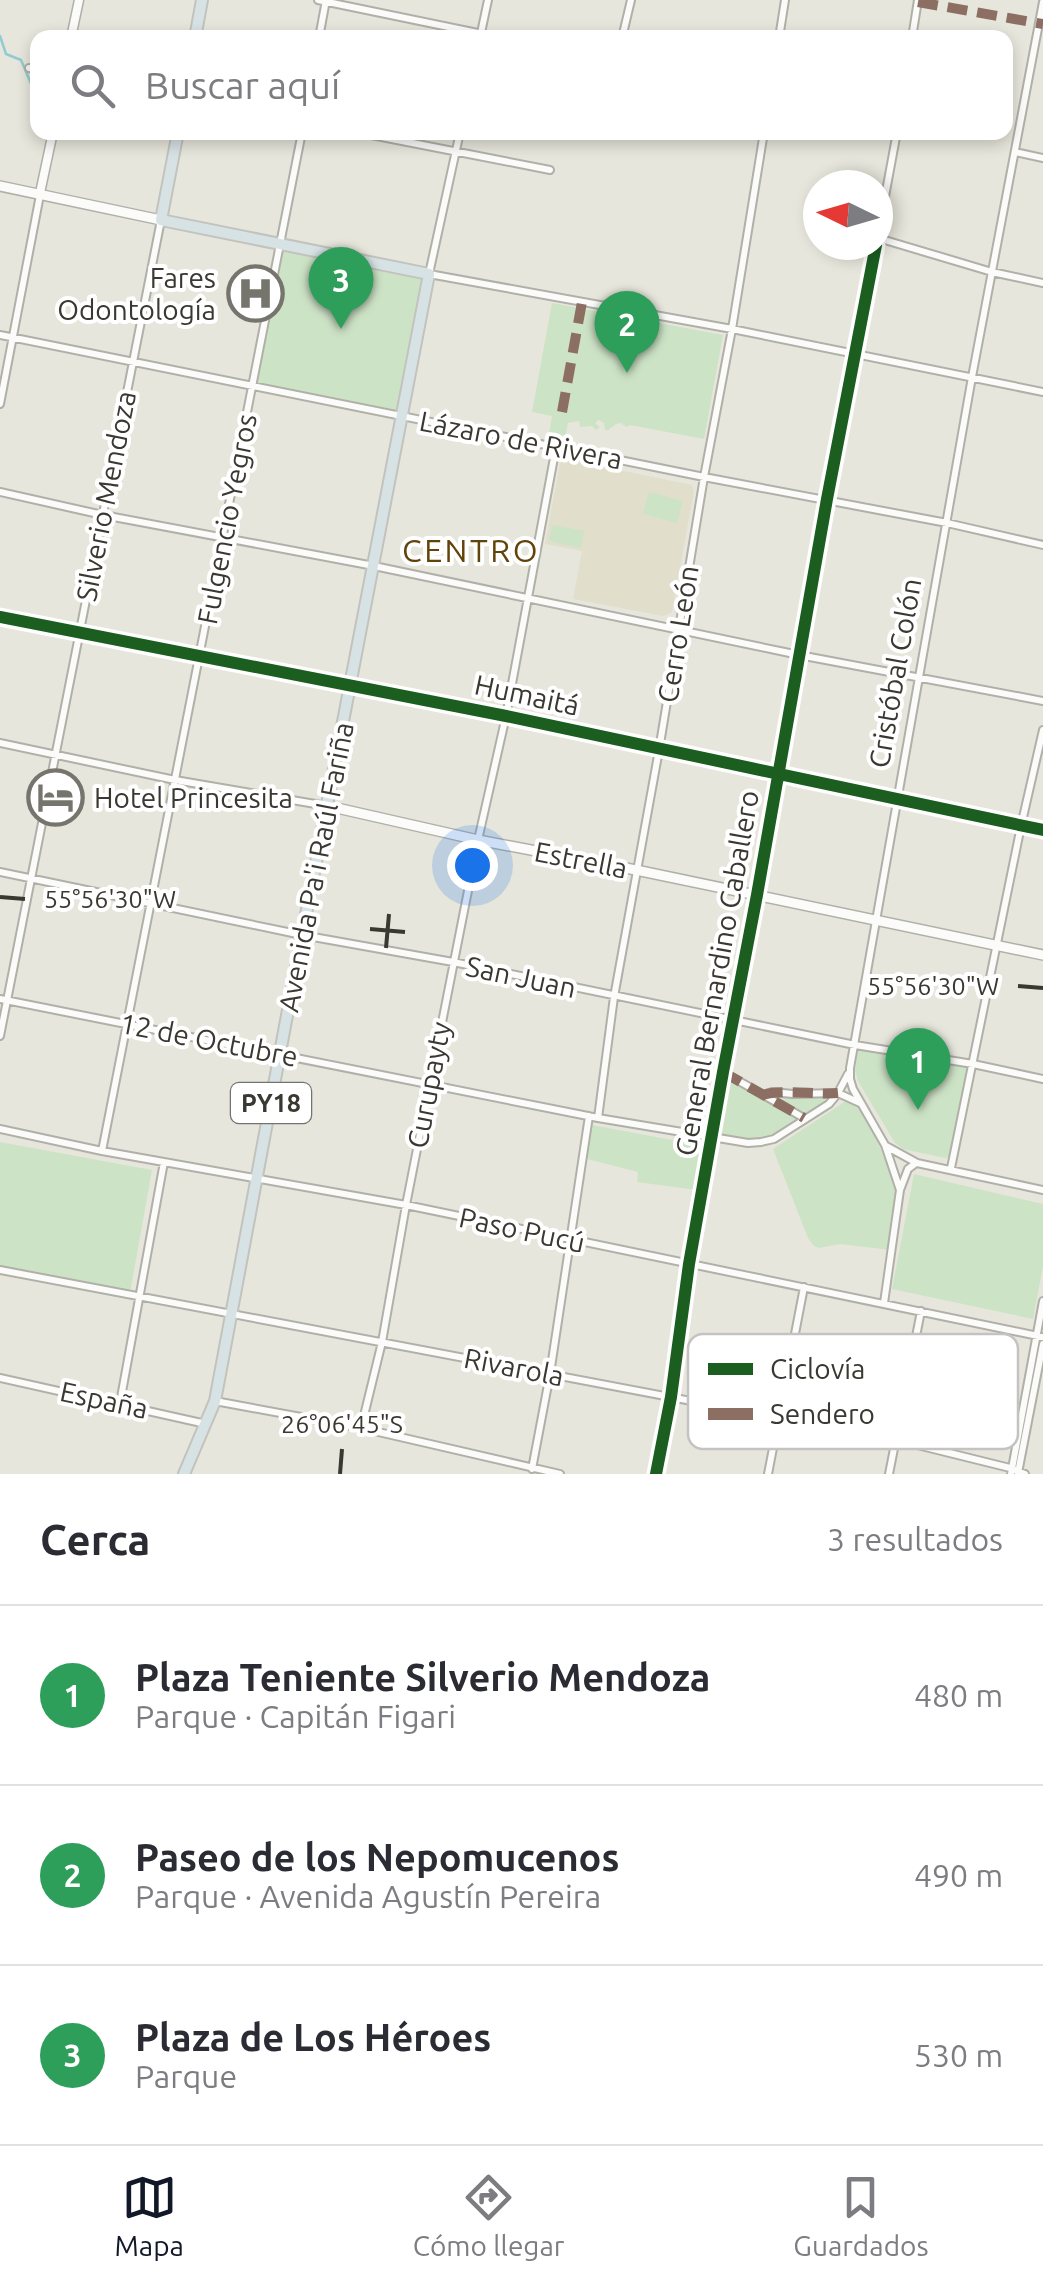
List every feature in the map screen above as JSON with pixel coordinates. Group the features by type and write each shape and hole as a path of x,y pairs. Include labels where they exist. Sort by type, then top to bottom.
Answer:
{"highway":[{"path":"196,30 202,0"},
{"name":"Silverio Mendoza","path":"161,220 176,140"},
{"path":"161,220 430,274"},
{"name":"Avenida Pa'i Raúl Fariña","path":"207,1424 215,1401 430,274"},
{"name":"PY18","path":"184,1474 207,1424"}],"main road":[{"path":"0,186 161,220"},
{"name":"Estrella","path":"328,806 1043,955"}],"street":[{"path":"73,30 79,0"},
{"path":"320,30 323,0 458,30"},
{"path":"481,30 488,0"},
{"path":"624,30 631,0"},
{"path":"780,30 785,0"},
{"path":"908,0 918,1 913,30"},
{"name":"Cristóbal Colón","path":"838,1093 855,1045 972,377 1043,2"},
{"path":"0,404 50,140"},
{"name":"Fulgencio Yegros","path":"102,1152 300,140"},
{"path":"396,140 550,170"},
{"name":"Avenida Pa'i Raúl Fariña","path":"430,274 458,140"},
{"name":"Cerro León","path":"598,1118 614,997 763,140"},
{"name":"General Bernardino Caballero","path":"889,170 895,140"},
{"path":"1015,152 1043,158"},
{"name":"Silverio Mendoza","path":"0,1036 4,1000 161,220"},
{"path":"893,244 1043,282"},
{"name":"General Bernardino Caballero","path":"656,1474 723,1072 873,260"},
{"path":"430,274 732,329 1043,392"},
{"name":"Lázaro de Rivera","path":"0,334 1043,545"},
{"name":"Curupayty","path":"361,1428 382,1342 556,447"},
{"path":"0,492 1043,701"},
{"name":"Humaitá","path":"0,617 506,716 1043,830"},
{"path":"951,1168 1043,730"},
{"name":"Estrella","path":"0,743 175,780 328,806"},
{"name":"San Juan","path":"0,872 855,1045 1043,1079"},
{"name":"12 de Octubre","path":"4,1000 598,1118 712,1137 761,1142 774,1138 828,1104 838,1093"},
{"path":"850,1068 853,1090 885,1145 900,1190"},
{"path":"723,1072 804,1118"},
{"path":"763,1095 838,1093 861,1103"},
{"path":"532,1468 589,1116"},
{"name":"Paso Pucú","path":"0,1128 102,1152 406,1205 1041,1338"},
{"path":"885,1145 917,1163 1043,1190"},
{"path":"120,1403 164,1162"},
{"path":"884,1303 900,1190 908,1169 917,1163"},
{"name":"Rivarola","path":"0,1270 688,1400"},
{"path":"795,1334 804,1287"},
{"path":"1016,1472 1041,1338 1043,1301"},
{"path":"917,1334 921,1311"},
{"name":"España","path":"0,1378 207,1424"},
{"path":"215,1401 361,1428 560,1474"},
{"path":"768,1474 773,1449"},
{"path":"889,1474 895,1449"},
{"name":"Rivarola","path":"930,1449 1016,1472"}],"shaded area":[{"path":"565,459 692,485 672,612 663,616 573,599 582,551 545,544 560,463"}],"green space":[{"path":"282,245 427,275 401,415 255,383"},
{"path":"552,303 723,335 704,439 621,423 605,430 599,420 596,430 592,426 580,427 579,421 568,423 564,443 548,440 552,416 532,412"},
{"path":"649,492 683,501 677,523 643,514"},
{"path":"552,525 584,531 581,548 549,541"},
{"path":"864,1045 967,1067 950,1157 903,1149 895,1143 858,1081 858,1049"},
{"path":"723,1072 763,1095 838,1093 802,1122 770,1140 712,1137"},
{"path":"849,1099 861,1102 900,1195 890,1250 840,1244 814,1246 773,1149"},
{"path":"592,1125 704,1146 696,1190 637,1182 638,1172 587,1159"},
{"path":"0,1142 152,1170 129,1299 0,1273"},
{"path":"914,1174 1043,1204 1043,1266 1033,1319 892,1289"}],"waterway":[{"path":"0,36 6,54 21,60 30,81"}],"marked path":[{"path":"918,2 1043,24"},
{"path":"562,412 582,302"},
{"path":"723,1072 804,1118"},
{"path":"763,1095 838,1093"}],"cycle path":[{"path":"656,1474 723,1072 873,260"},
{"path":"0,617 506,716 1043,830"}],"place":[{"name":"Fares Odontología","path":"255,294"},
{"name":"Plaza de Los Héroes","path":"341,329"},
{"name":"Paseo de los Nepomucenos","path":"627,373"},
{"name":"Hotel Princesita","path":"55,798"},
{"name":"Plaza Teniente Silverio Mendoza","path":"918,1110"}],"district":[{"name":"CENTRO","path":"471,551"}]}
